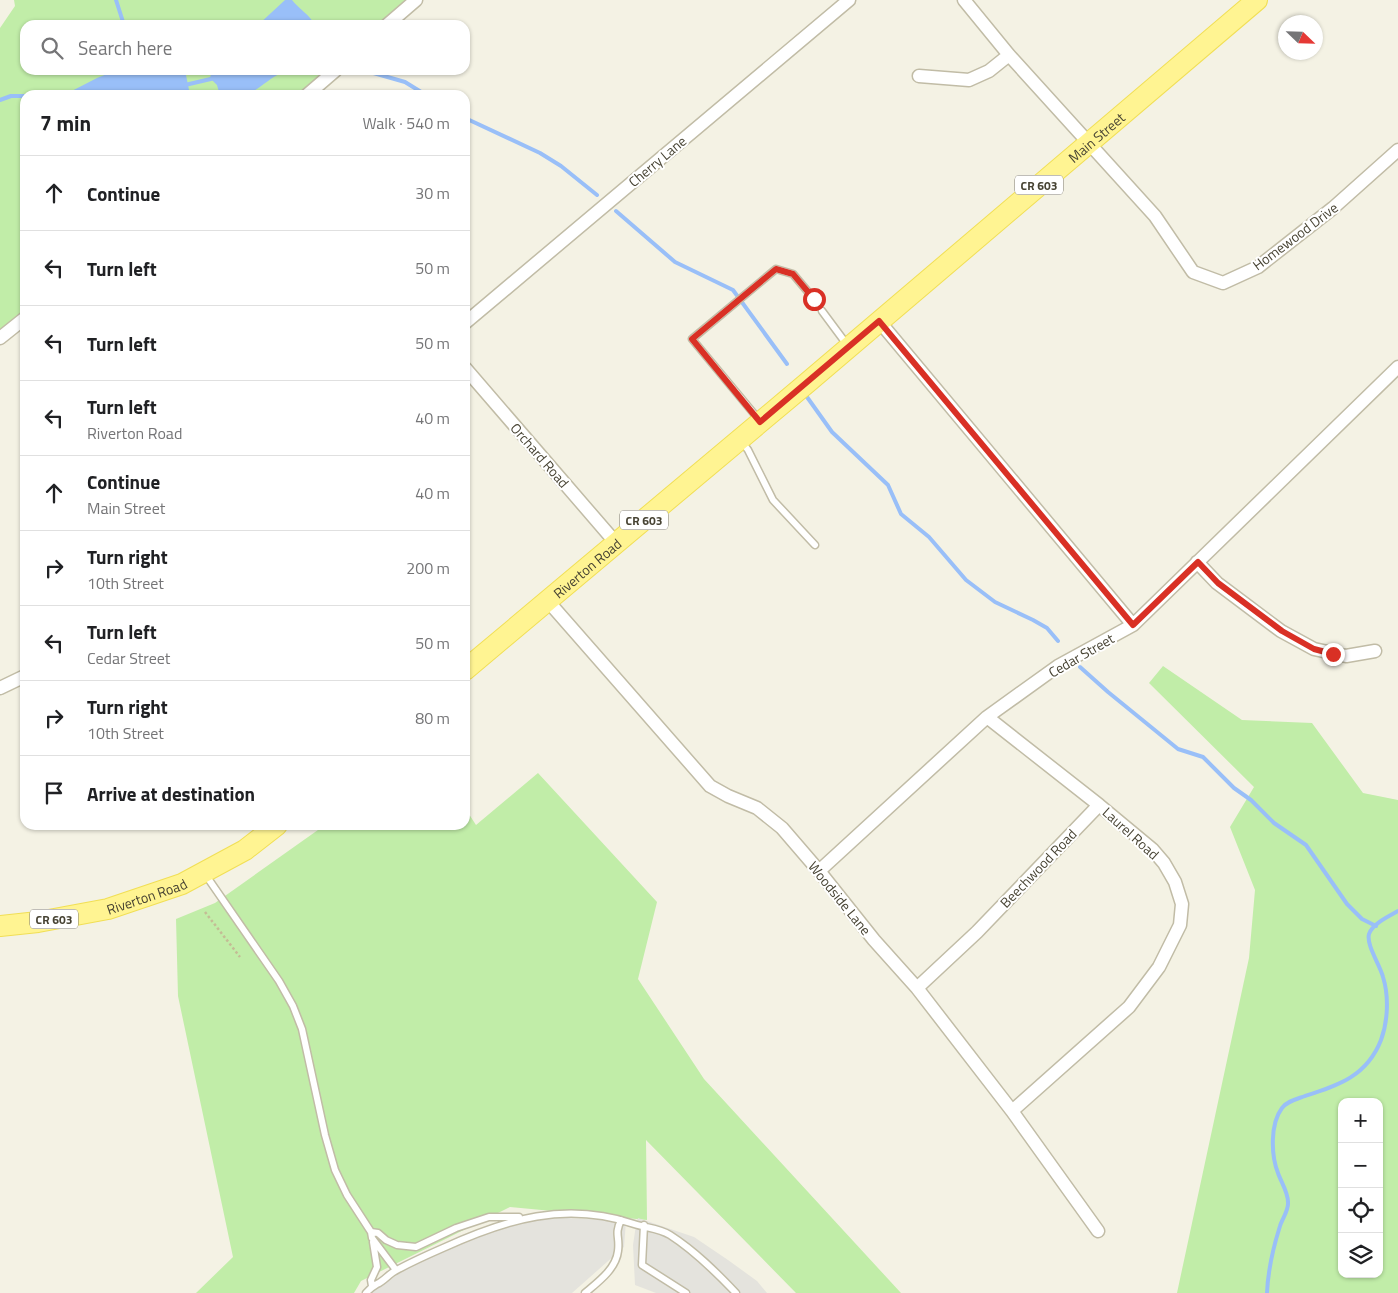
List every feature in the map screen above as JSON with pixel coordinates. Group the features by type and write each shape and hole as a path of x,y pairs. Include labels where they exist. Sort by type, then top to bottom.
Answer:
{"main road":[{"name":"Main Street","path":"822,370 1256,0"},
{"name":"Riverton Road","path":"470,666 822,370"},
{"name":"Riverton Road","path":"0,926 38,922 108,909 182,884 245,850 271,830"}],"street":[{"path":"393,20 416,0"},
{"name":"Cherry Lane","path":"470,319 849,0"},
{"name":"Homewood Drive","path":"964,0 1009,55 1156,216 1193,272 1224,283 1258,267 1334,208 1398,150"},
{"path":"919,76 969,80 989,71 1009,55"},
{"path":"313,90 330,75"},
{"path":"879,321 1133,625"},
{"path":"0,338 20,322"},
{"name":"Cedar Street","path":"819,871 987,717 1058,666 1133,625 1398,368"},
{"name":"Orchard Road","path":"470,374 616,543"},
{"path":"1198,562 1218,583 1282,631 1314,649 1346,656 1375,651"},
{"name":"Woodside Lane","path":"547,600 710,786 757,808 782,828 874,940 917,988 1012,1112 1098,1231"},
{"path":"0,688 20,678"},
{"name":"Laurel Road","path":"987,717 1152,849 1164,863 1175,882 1182,904 1180,925 1159,968 1129,1007 1012,1112"},
{"name":"Beechwood Road","path":"917,988 977,932 1099,805"}],"lane":[{"path":"760,422 692,339 776,269 793,274 814,299"},
{"path":"822,311 849,346"},
{"path":"740,439 748,450 773,500 815,545"},
{"path":"204,872 280,981 294,1006 302,1029 325,1135 335,1170 347,1195 371,1235 396,1270"},
{"path":"371,1235 378,1233 396,1245 416,1247 456,1228 489,1217 570,1213 605,1216 636,1225 644,1225 669,1234 712,1268 736,1293"},
{"path":"366,1293 372,1286 378,1284 396,1270 457,1241 528,1216"},
{"path":"584,1293 599,1281 615,1262 618,1251 617,1230 621,1220"},
{"path":"644,1225 642,1265 686,1293"},
{"path":"371,1235 377,1267 371,1280 372,1286"}],"path":[{"path":"205,912 240,957"}],"green space":[{"path":"14,0 423,0 399,20 20,20 20,75 333,75 315,90 20,90 20,322 0,338 0,28 15,6"},
{"path":"1163,666 1242,720 1312,723 1363,793 1398,800 1398,1293 1177,1293 1249,958 1255,890 1230,827 1254,787 1149,683"},
{"path":"538,773 657,902 638,979 704,1079 901,1293 796,1293 646,1140 647,1220 510,1207 361,1281 354,1293 196,1293 233,1257 178,996 176,919 215,903 318,830 470,830 470,816 476,825"}],"shaded area":[{"path":"528,1216 626,1221 624,1247 572,1293 367,1293 373,1286 433,1253"},
{"path":"638,1218 694,1237 757,1281 767,1293 656,1293 635,1285 633,1245"}],"water":[{"path":"285,0 292,0 311,20 263,20"},
{"path":"104,75 186,75 189,90 74,90"},
{"path":"211,75 277,75 256,90 218,90 217,85 210,78"}],"waterway":[{"path":"116,0 122,20"},
{"path":"380,75 405,82 418,90"},
{"path":"185,85 215,78"},
{"path":"0,100 11,96 20,96"},
{"path":"470,120 540,153 561,166 597,195"},
{"path":"616,211 675,262 733,290 787,364"},
{"path":"807,397 832,432 888,485 901,514 929,537 966,580 995,602 1047,628 1058,641"},
{"path":"1080,667 1178,749 1203,757 1234,788 1251,800 1274,823 1306,845 1347,904 1362,919 1376,926"},
{"path":"1267,1293 1273,1251 1288,1205 1288,1198 1274,1158 1275,1122 1282,1108 1287,1104 1340,1083 1360,1071 1375,1052 1385,1025 1387,1000 1385,984 1371,949 1369,934 1377,924 1398,911"}],"route":[{"path":"814,299 793,274 776,269 692,339 760,422 879,321 1133,625 1198,562 1218,583 1282,631 1314,649 1333,654"}]}
